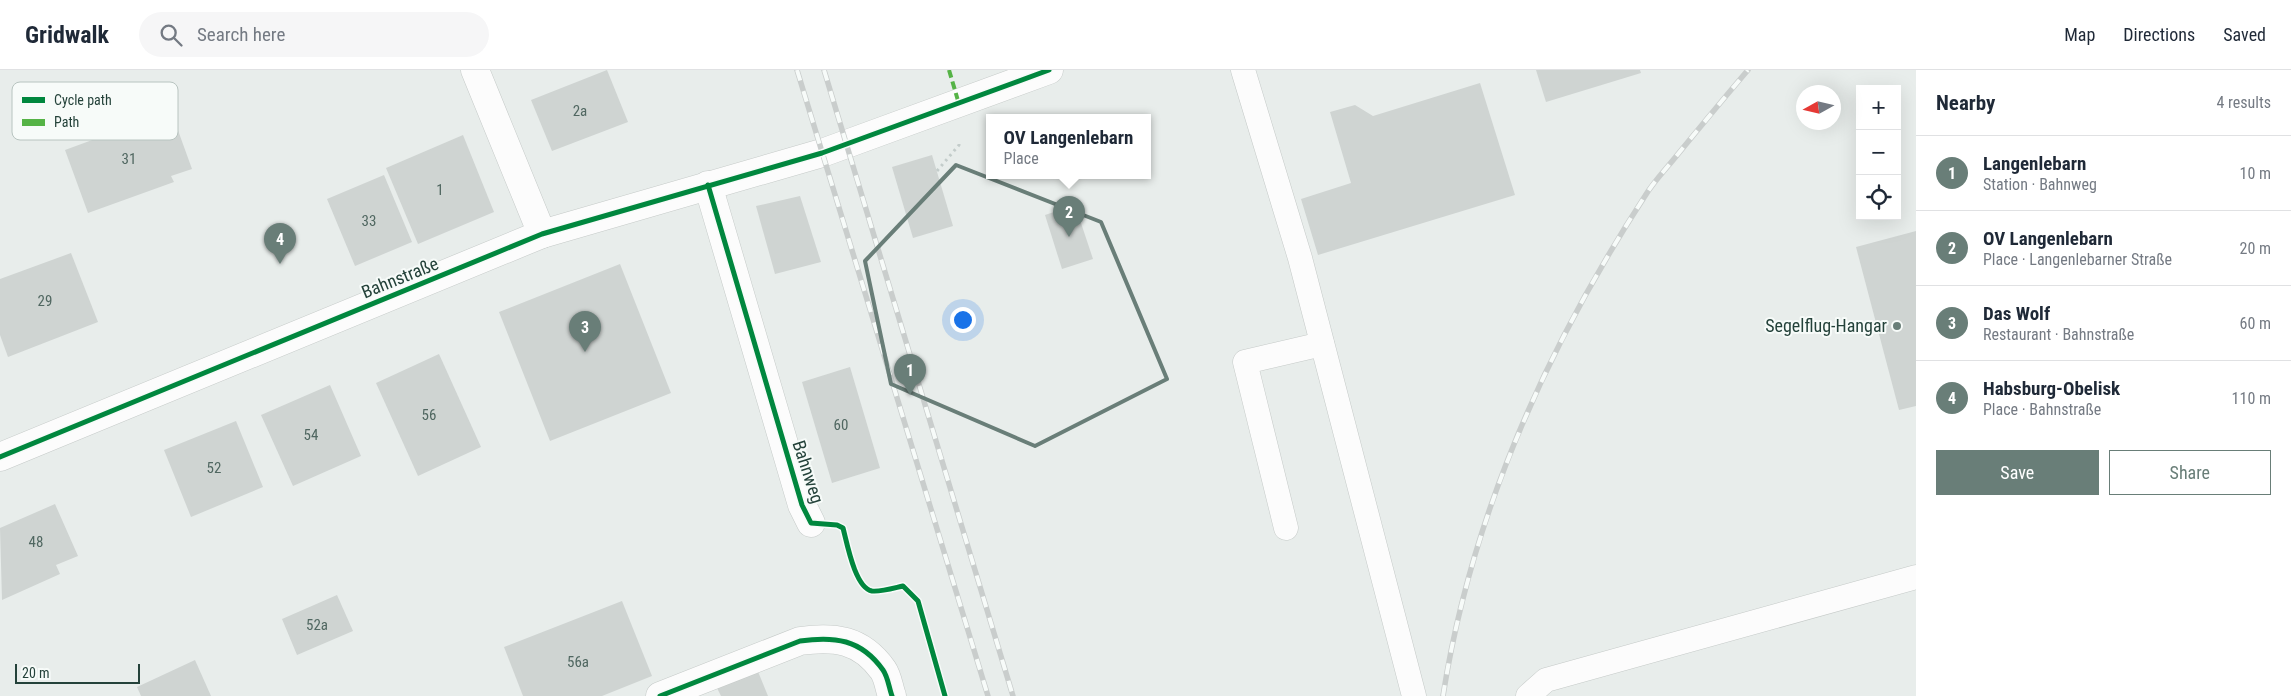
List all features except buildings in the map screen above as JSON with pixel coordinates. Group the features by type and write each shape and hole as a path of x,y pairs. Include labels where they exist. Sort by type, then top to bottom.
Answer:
{"street":[{"path":"475,70 542,234"},
{"name":"Bahnstraße","path":"0,457 542,234 822,153 1049,70"},
{"name":"Bahnweg","path":"708,185 802,505 811,523"},
{"path":"660,696 800,641 835,638 866,652 884,671 892,696"}],"lane":[{"path":"1242,70 1300,258 1414,696"},
{"path":"1286,528 1246,362 1322,344"},
{"path":"1528,696 1546,680 1916,577"}],"highlighted area":[{"path":"956,165 1101,222 1167,379 1035,446 891,384 865,261"}],"railway":[{"path":"797,70 988,696"},
{"path":"824,70 1013,696"},
{"path":"1443,696 1456,629 1493,499 1545,373 1609,253 1649,190 1748,70"}],"marked path":[{"path":"949,70 959,104"}],"cycle path":[{"path":"0,457 542,234 822,153 1049,70"},
{"path":"708,185 802,505 811,523 837,525 843,528 856,574 866,588 876,591 903,586 918,601 945,696"},
{"path":"660,696 800,641 824,639 846,642 866,652 885,673 892,696"}],"place":[{"name":"OV Langenlebarn","path":"1069,237"},
{"name":"Habsburg-Obelisk","path":"280,264"},
{"name":"Segelflug-Hangar","path":"1897,326"},
{"name":"Das Wolf","path":"585,352"},
{"name":"Langenlebarn","path":"910,395"}]}
